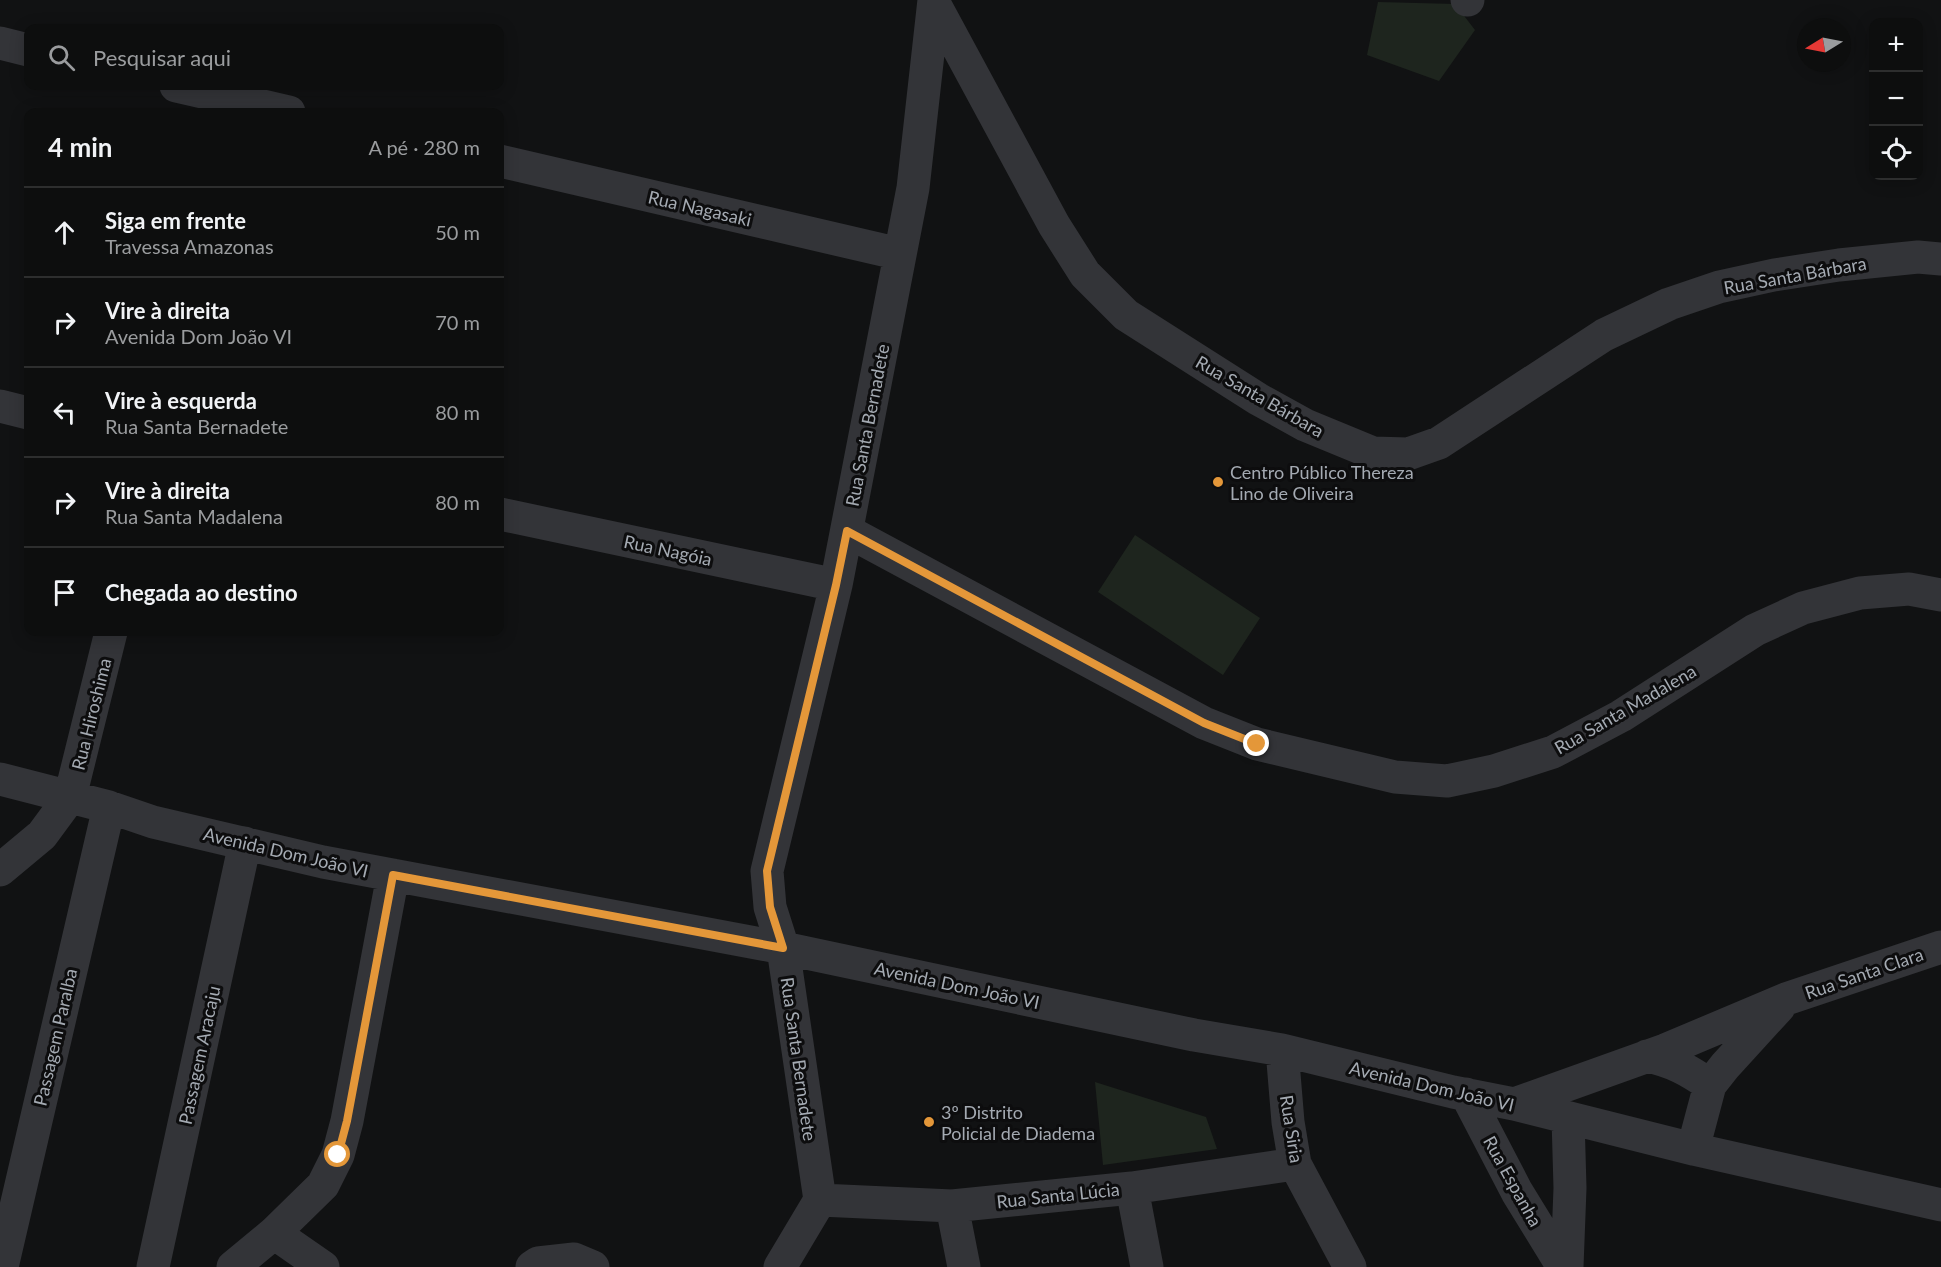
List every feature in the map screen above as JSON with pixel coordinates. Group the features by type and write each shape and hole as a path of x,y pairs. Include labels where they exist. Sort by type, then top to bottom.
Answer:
{"street":[{"name":"Rua Santa Bernadete","path":"820,1200 783,948 770,907 767,871 836,585 913,188 934,2"},
{"name":"Rua Santa Bárbara","path":"934,2 1054,225 1085,274 1126,315 1258,399 1305,425 1373,453 1408,454 1439,443 1604,335 1669,304 1719,287 1774,275 1839,265 1918,257 1941,259"},
{"path":"0,43 24,49"},
{"path":"188,90 236,106 254,108"},
{"name":"Rua Nagasaki","path":"504,162 900,254"},
{"path":"0,406 24,412"},
{"name":"Rua Nagóia","path":"504,515 836,585"},
{"name":"Rua Santa Madalena","path":"847,531 1204,723 1257,744 1395,777 1447,781 1494,771 1553,752 1621,716 1755,630 1803,608 1860,593 1909,589 1941,595"},
{"name":"Rua Hiroshima","path":"70,797 110,636"},
{"name":"Avenida Dom João VI","path":"0,779 109,807 153,822 323,862 783,948 1182,1032 1282,1050 1514,1104 1693,1149 1941,1205"},
{"path":"0,870 42,835 70,797"},
{"name":"Passagem Paralba","path":"2,1267 109,807"},
{"name":"Passagem Aracaju","path":"153,1267 244,843"},
{"path":"233,1267 274,1233 323,1185 338,1155 347,1121 393,875"},
{"name":"Rua Santa Clara","path":"1514,1104 1647,1056 1786,999 1941,947"},
{"name":"Rua Santa Clara","path":"1693,1149 1710,1085 1786,999"},
{"name":"Rua Siria","path":"1282,1050 1288,1122 1295,1164 1350,1267"},
{"path":"1647,1056 1668,1060 1691,1071 1710,1085"},
{"name":"Rua Espanha","path":"1466,1094 1517,1192 1565,1267"},
{"name":"Rua Espanha","path":"1565,1267 1570,1188 1569,1118"},
{"name":"Rua Santa Lúcia","path":"820,1200 952,1206 1132,1188 1295,1164"},
{"path":"1132,1188 1147,1267"},
{"path":"780,1267 820,1200"},
{"path":"952,1206 964,1267"},
{"path":"274,1233 323,1267"},
{"path":"532,1267 538,1263 574,1258 593,1267"}],"shaded area":[{"path":"1378,2 1455,4 1475,30 1439,81 1367,55"},
{"path":"1135,535 1260,618 1223,675 1098,592"},
{"path":"1095,1082 1206,1117 1217,1149 1103,1165"}],"place":[{"name":"Centro Público Thereza Lino de Oliveira","path":"1218,482"},
{"name":"3º Distrito Policial de Diadema","path":"929,1122"}],"route":[{"path":"338,1155 347,1121 393,875 783,948 770,907 767,871 847,531 1204,723 1257,744"}]}
